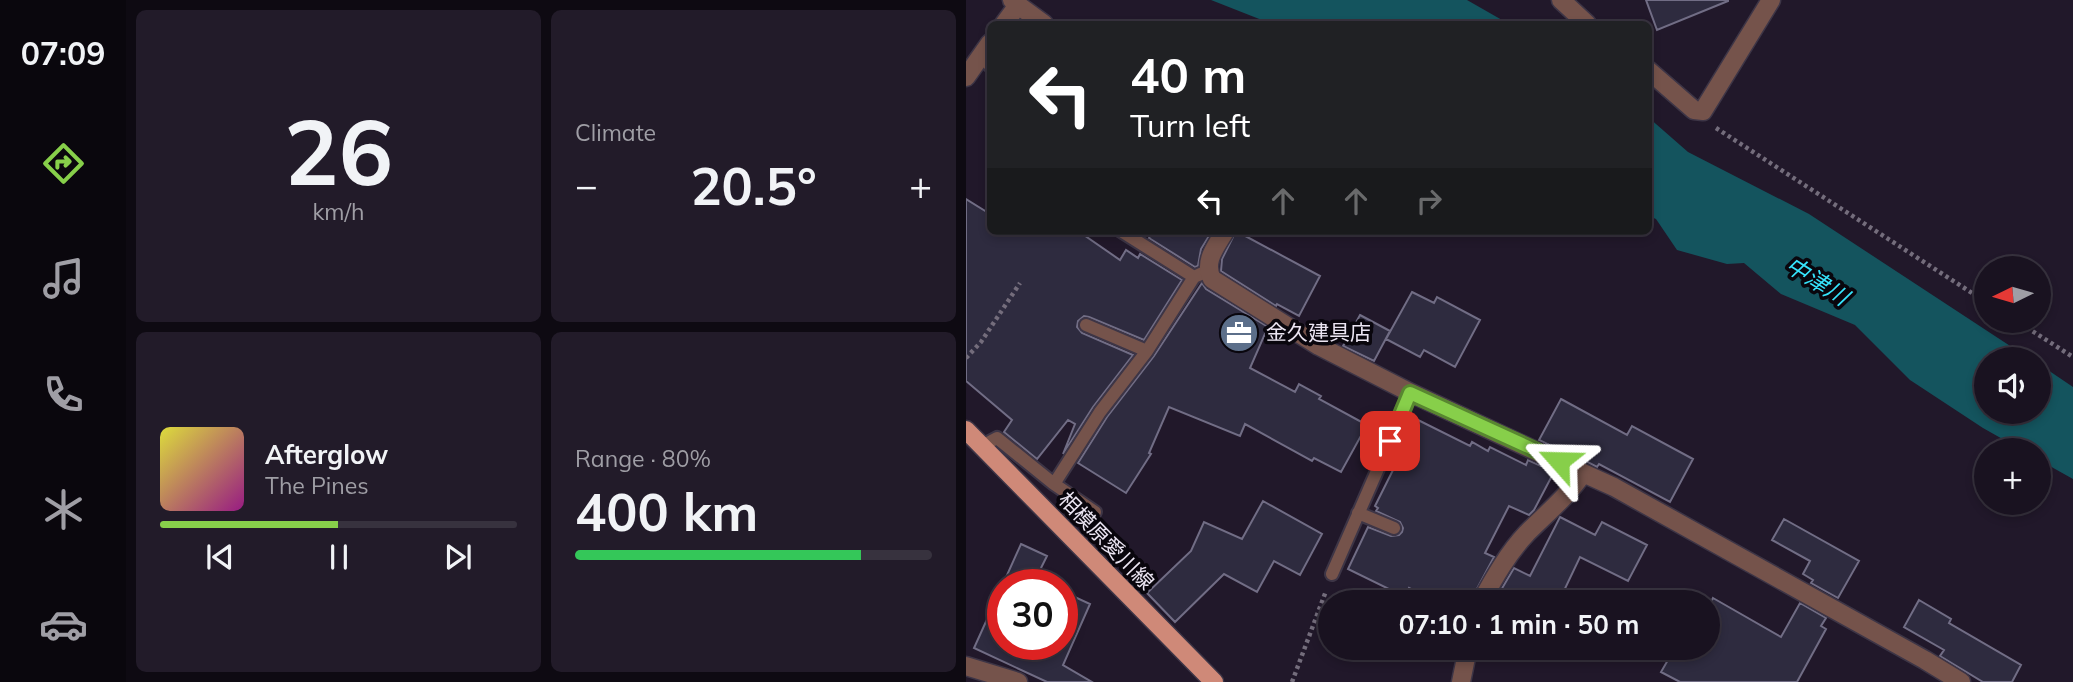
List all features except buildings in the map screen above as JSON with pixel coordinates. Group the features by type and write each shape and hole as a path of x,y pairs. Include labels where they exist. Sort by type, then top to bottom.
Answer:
{"main road":[{"name":"相模原愛川線","path":"966,430 1214,682"}],"street":[{"path":"1561,0 1584,21"},
{"path":"1652,73 1694,110 1703,111 1771,0"},
{"path":"1006,21 1015,2 1040,21"},
{"path":"966,77 987,55"},
{"path":"1223,235 1201,274 1319,346 1410,393 1614,487 1961,682"},
{"path":"1488,590 1525,536 1572,490 1584,472"},
{"path":"1461,682 1466,660"},
{"path":"966,666 1017,682"}],"lane":[{"path":"1054,484 1100,412 1201,274 1128,235"},
{"path":"1086,325 1147,351"},
{"path":"1332,574 1410,393"},
{"path":"982,446 997,438 1054,484 1095,512"},
{"path":"1358,513 1394,528"}],"path":[{"path":"1703,111 1716,128 1974,294"},
{"path":"966,358 981,342 1020,283"},
{"path":"2035,333 2073,357"},
{"path":"1292,682 1332,574"}],"water":[{"path":"1211,0 1467,0 1504,21 1264,21"},
{"name":"中津川","path":"1652,120 1688,152 1809,214 1974,322 1974,333 1990,333 2012,347 1974,347 1974,422 1910,380 1855,325 1781,294 1744,263 1727,264 1677,250 1656,219 1652,217"},
{"path":"2051,372 2073,387 2073,479 2051,467 2051,438 2001,438 1977,424 2051,424"}],"place":[{"name":"金久建具店","path":"1239,333"}],"route":[{"path":"1390,441 1410,393 1559,461"}]}
